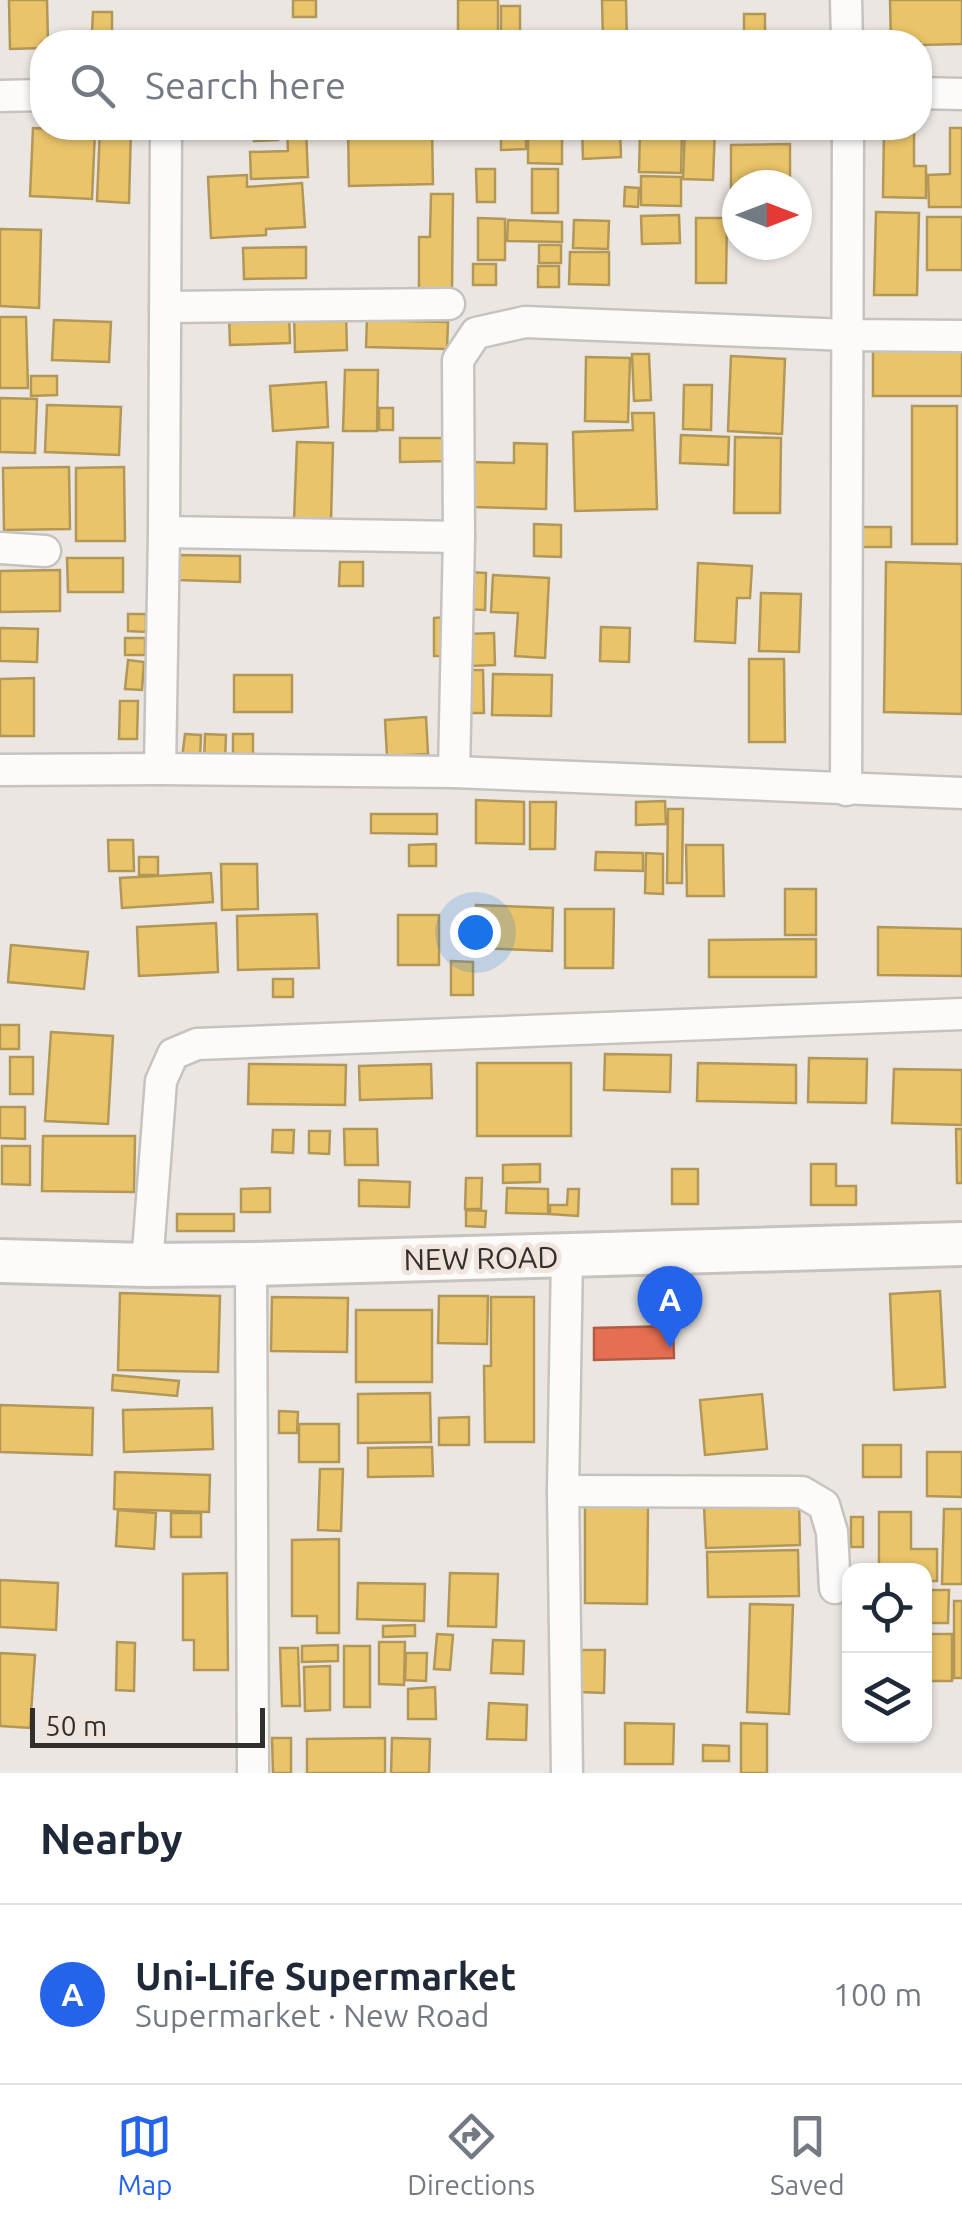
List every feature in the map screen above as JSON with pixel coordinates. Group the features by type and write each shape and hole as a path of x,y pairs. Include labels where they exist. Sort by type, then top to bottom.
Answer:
{"street":[{"path":"846,0 847,30"},
{"path":"932,94 962,94"},
{"path":"0,96 30,95"},
{"path":"160,769 166,140"},
{"path":"846,790 848,140"},
{"path":"165,307 449,304"},
{"path":"454,772 458,360 476,333 525,322 962,336"},
{"path":"164,532 459,537"},
{"path":"0,548 45,552"},
{"path":"0,770 454,772 962,792"},
{"path":"147,1264 161,1081 173,1054 196,1044 962,1014"},
{"name":"NEW ROAD","path":"0,1261 251,1264 962,1244"},
{"path":"567,1256 563,1491 567,1773"},
{"path":"251,1264 253,1773"},
{"path":"563,1491 802,1492 824,1505 832,1532 835,1588"}],"building: Homes":[{"path":"9,0 47,0 48,30 30,30 30,48 10,49"},
{"path":"293,0 316,0 316,17 293,17"},
{"path":"458,0 498,0 498,30 458,30"},
{"path":"602,0 626,0 627,30 603,30"},
{"path":"890,0 962,0 962,44 932,45 932,30 891,30"},
{"path":"501,6 520,6 520,30 501,30"},
{"path":"93,12 112,12 112,30 92,30"},
{"path":"744,14 765,14 765,30 744,30"},
{"path":"950,128 962,128 962,207 929,207 928,175 950,174"},
{"path":"32,140 95,140 92,199 30,196"},
{"path":"100,140 131,140 129,203 97,201"},
{"path":"288,140 306,140 308,177 251,179 250,152 288,151"},
{"path":"348,140 432,140 433,184 349,186"},
{"path":"501,140 526,140 526,149 501,150"},
{"path":"528,140 562,140 562,164 528,163"},
{"path":"582,140 620,140 621,157 583,159"},
{"path":"640,140 682,140 681,173 639,172"},
{"path":"685,140 715,140 713,180 683,179"},
{"path":"884,140 914,140 914,166 926,166 926,198 883,197"},
{"path":"790,144 790,170 731,170 731,145"},
{"path":"476,169 495,169 495,202 477,202"},
{"path":"532,169 558,169 558,213 532,213"},
{"path":"247,175 247,187 302,183 305,227 266,229 266,235 211,238 208,177"},
{"path":"641,176 681,177 681,206 641,205"},
{"path":"625,187 639,188 638,207 624,206"},
{"path":"431,194 453,194 452,291 419,291 419,237 430,237"},
{"path":"876,212 919,213 917,295 874,295"},
{"path":"679,215 680,243 642,244 641,216"},
{"path":"927,217 962,217 962,270 927,270"},
{"path":"478,218 505,219 505,260 478,260"},
{"path":"696,218 722,218 726,283 696,283"},
{"path":"508,220 562,222 562,242 507,241"},
{"path":"574,220 609,221 608,249 573,248"},
{"path":"0,229 41,230 39,308 0,306"},
{"path":"539,245 561,245 561,263 539,263"},
{"path":"306,247 306,278 244,279 243,248"},
{"path":"570,252 609,252 609,285 569,284"},
{"path":"473,264 496,264 496,285 473,285"},
{"path":"538,266 559,266 559,287 538,287"},
{"path":"289,312 290,343 230,345 229,314"},
{"path":"346,313 347,350 295,352 294,314"},
{"path":"0,317 26,317 28,388 0,388"},
{"path":"54,320 111,322 109,362 52,360"},
{"path":"367,320 448,322 447,349 366,347"},
{"path":"873,347 962,347 962,396 873,396"},
{"path":"632,354 649,354 651,400 634,401"},
{"path":"731,356 785,359 782,434 728,431"},
{"path":"586,357 630,358 628,422 585,421"},
{"path":"345,370 378,370 377,431 343,431"},
{"path":"31,376 57,376 57,395 31,396"},
{"path":"326,382 328,427 273,431 270,386"},
{"path":"684,385 712,385 711,430 683,429"},
{"path":"0,398 37,399 35,453 0,452"},
{"path":"47,405 121,407 119,455 45,452"},
{"path":"912,406 957,406 957,544 912,544"},
{"path":"379,408 393,408 393,430 379,430"},
{"path":"632,413 654,413 657,509 575,511 573,432 633,430"},
{"path":"681,435 729,437 728,465 680,463"},
{"path":"735,437 781,438 780,513 734,513"},
{"path":"400,438 451,438 451,461 400,462"},
{"path":"297,442 333,443 331,521 294,520"},
{"path":"514,443 547,444 546,509 473,507 474,462 514,463"},
{"path":"69,467 70,529 4,530 3,468"},
{"path":"124,467 125,541 76,541 76,468"},
{"path":"534,524 561,525 561,557 534,556"},
{"path":"861,527 891,527 891,547 861,547"},
{"path":"178,555 240,556 240,582 177,580"},
{"path":"67,558 123,558 123,592 68,592"},
{"path":"340,562 363,562 363,586 339,586"},
{"path":"886,562 962,564 962,714 884,712"},
{"path":"698,563 752,566 750,598 737,598 735,643 695,641"},
{"path":"60,570 60,611 0,612 0,571"},
{"path":"465,572 486,573 485,610 463,609"},
{"path":"493,575 549,578 545,658 515,656 518,613 491,612"},
{"path":"761,593 801,594 799,652 759,651"},
{"path":"128,614 146,614 146,632 128,631"},
{"path":"447,617 447,656 434,656 434,618"},
{"path":"601,627 630,628 629,662 600,661"},
{"path":"0,628 38,629 37,662 0,661"},
{"path":"494,633 495,665 470,666 469,634"},
{"path":"125,638 145,638 145,655 125,655"},
{"path":"749,659 784,659 785,742 749,742"},
{"path":"128,660 144,662 142,690 125,689"},
{"path":"463,670 483,670 484,713 463,713"},
{"path":"493,674 552,675 551,716 492,715"},
{"path":"234,675 292,675 292,712 234,712"},
{"path":"34,678 34,736 0,736 0,679"},
{"path":"120,701 138,701 137,739 119,739"},
{"path":"426,717 428,754 387,756 385,720"},
{"path":"185,734 201,735 200,759 182,758"},
{"path":"205,734 226,735 225,762 204,761"},
{"path":"233,734 253,734 253,758 233,758"},
{"path":"476,800 524,802 524,844 476,843"},
{"path":"665,801 666,824 636,825 636,802"},
{"path":"530,802 556,802 555,849 530,849"},
{"path":"668,809 683,809 682,883 667,883"},
{"path":"371,814 437,814 437,834 371,833"},
{"path":"108,840 133,840 134,871 109,871"},
{"path":"436,844 436,866 409,866 409,845"},
{"path":"686,845 723,845 724,896 687,896"},
{"path":"596,852 643,853 643,871 595,870"},
{"path":"646,853 663,854 663,894 645,893"},
{"path":"139,857 158,857 158,875 139,875"},
{"path":"221,864 257,864 258,909 222,910"},
{"path":"211,873 213,902 122,908 120,878"},
{"path":"785,889 816,889 816,935 785,935"},
{"path":"476,905 553,908 552,951 475,948"},
{"path":"565,909 614,909 613,968 565,968"},
{"path":"317,914 319,968 238,970 237,916"},
{"path":"398,915 439,915 439,965 398,965"},
{"path":"216,923 218,972 139,976 137,927"},
{"path":"878,927 962,929 962,976 878,975"},
{"path":"816,939 816,977 709,977 709,940"},
{"path":"11,945 88,952 84,989 8,982"},
{"path":"451,961 473,962 473,995 451,995"},
{"path":"273,979 293,979 293,997 273,997"},
{"path":"0,1025 19,1025 19,1049 0,1049"},
{"path":"51,1032 113,1036 108,1124 45,1121"},
{"path":"605,1054 671,1055 670,1092 604,1090"},
{"path":"10,1057 33,1057 33,1094 10,1094"},
{"path":"809,1058 867,1059 866,1103 808,1102"},
{"path":"477,1063 571,1063 571,1136 477,1136"},
{"path":"698,1063 796,1065 796,1103 697,1101"},
{"path":"249,1064 346,1065 345,1105 248,1104"},
{"path":"431,1064 432,1098 360,1100 359,1066"},
{"path":"894,1069 962,1070 962,1125 892,1123"},
{"path":"0,1107 25,1107 25,1139 0,1138"},
{"path":"344,1129 377,1129 378,1165 345,1165"},
{"path":"956,1129 962,1129 962,1183 957,1183"},
{"path":"273,1130 294,1130 293,1153 272,1152"},
{"path":"309,1131 330,1131 329,1154 309,1153"},
{"path":"43,1136 135,1136 134,1192 42,1191"},
{"path":"2,1146 30,1146 30,1185 2,1184"},
{"path":"540,1164 540,1182 503,1183 503,1165"},
{"path":"811,1164 836,1164 836,1186 856,1186 856,1205 811,1205"},
{"path":"672,1169 698,1169 698,1204 672,1204"},
{"path":"466,1178 482,1178 481,1209 465,1209"},
{"path":"359,1180 410,1182 409,1207 359,1206"},
{"path":"270,1188 270,1212 241,1212 241,1189"},
{"path":"507,1188 548,1189 548,1214 506,1213"},
{"path":"568,1189 579,1189 578,1216 550,1214 550,1205 567,1205"},
{"path":"466,1210 486,1211 485,1227 466,1226"},
{"path":"177,1214 234,1214 234,1231 177,1231"},
{"path":"940,1291 945,1387 894,1390 890,1294"},
{"path":"120,1293 220,1296 218,1372 118,1370"},
{"path":"439,1296 488,1296 487,1344 438,1343"},
{"path":"272,1297 348,1298 347,1352 271,1351"},
{"path":"491,1297 534,1297 534,1442 485,1442 484,1366 491,1366"},
{"path":"356,1310 432,1310 432,1382 356,1382"},
{"path":"113,1375 179,1381 177,1396 112,1390"},
{"path":"430,1393 431,1442 358,1443 358,1394"},
{"path":"762,1394 767,1449 705,1455 700,1400"},
{"path":"0,1405 93,1408 92,1455 0,1452"},
{"path":"212,1408 213,1449 124,1452 123,1410"},
{"path":"279,1411 298,1412 297,1433 279,1433"},
{"path":"469,1417 469,1445 439,1445 439,1418"},
{"path":"299,1424 339,1424 339,1462 299,1462"},
{"path":"863,1445 901,1445 901,1477 863,1477"},
{"path":"432,1447 433,1476 368,1477 368,1448"},
{"path":"927,1452 962,1452 962,1497 927,1496"},
{"path":"320,1469 343,1469 341,1531 318,1530"},
{"path":"115,1472 210,1475 209,1512 114,1509"},
{"path":"799,1503 800,1545 706,1548 704,1506"},
{"path":"585,1506 648,1507 647,1604 585,1603"},
{"path":"944,1509 962,1509 962,1584 942,1584"},
{"path":"118,1510 156,1513 154,1549 116,1546"},
{"path":"879,1512 911,1512 911,1549 937,1549 937,1581 932,1581 932,1563 879,1563"},
{"path":"171,1513 201,1513 201,1537 171,1537"},
{"path":"851,1517 863,1517 863,1547 851,1547"},
{"path":"339,1539 339,1633 317,1633 317,1616 292,1616 292,1540"},
{"path":"798,1550 799,1596 708,1597 707,1552"},
{"path":"227,1573 228,1670 194,1670 194,1640 183,1640 183,1574"},
{"path":"450,1573 498,1574 496,1627 448,1626"},
{"path":"0,1580 58,1583 56,1630 0,1627"},
{"path":"358,1583 425,1584 424,1621 357,1619"},
{"path":"932,1590 949,1590 948,1623 932,1623"},
{"path":"954,1601 962,1601 962,1678 954,1678"},
{"path":"750,1604 793,1605 789,1714 747,1712"},
{"path":"415,1625 415,1636 383,1637 383,1626"},
{"path":"437,1634 453,1635 450,1670 434,1669"},
{"path":"932,1634 952,1634 952,1681 932,1681"},
{"path":"493,1640 524,1641 523,1674 491,1673"},
{"path":"117,1642 135,1643 134,1691 116,1690"},
{"path":"379,1642 405,1642 404,1685 379,1684"},
{"path":"338,1645 338,1661 302,1662 302,1646"},
{"path":"344,1646 370,1646 370,1707 344,1707"},
{"path":"280,1648 298,1648 300,1706 282,1706"},
{"path":"581,1650 605,1650 604,1693 580,1692"},
{"path":"0,1653 35,1655 30,1728 0,1726"},
{"path":"406,1653 427,1653 426,1681 405,1680"},
{"path":"330,1666 330,1710 305,1711 304,1667"},
{"path":"435,1687 436,1719 408,1719 408,1689"},
{"path":"489,1703 527,1705 526,1740 487,1739"},
{"path":"625,1723 674,1724 673,1764 625,1764"},
{"path":"741,1723 767,1724 767,1773 741,1773"},
{"path":"272,1738 291,1738 291,1773 273,1773"},
{"path":"385,1738 385,1773 307,1773 307,1739"},
{"path":"392,1738 430,1739 429,1773 391,1773"},
{"path":"703,1745 729,1746 729,1761 703,1761"}],"building: Shops":[{"path":"673,1326 674,1358 594,1360 594,1328"}],"place":[{"name":"Uni-Life Supermarket","path":"670,1348"}]}
